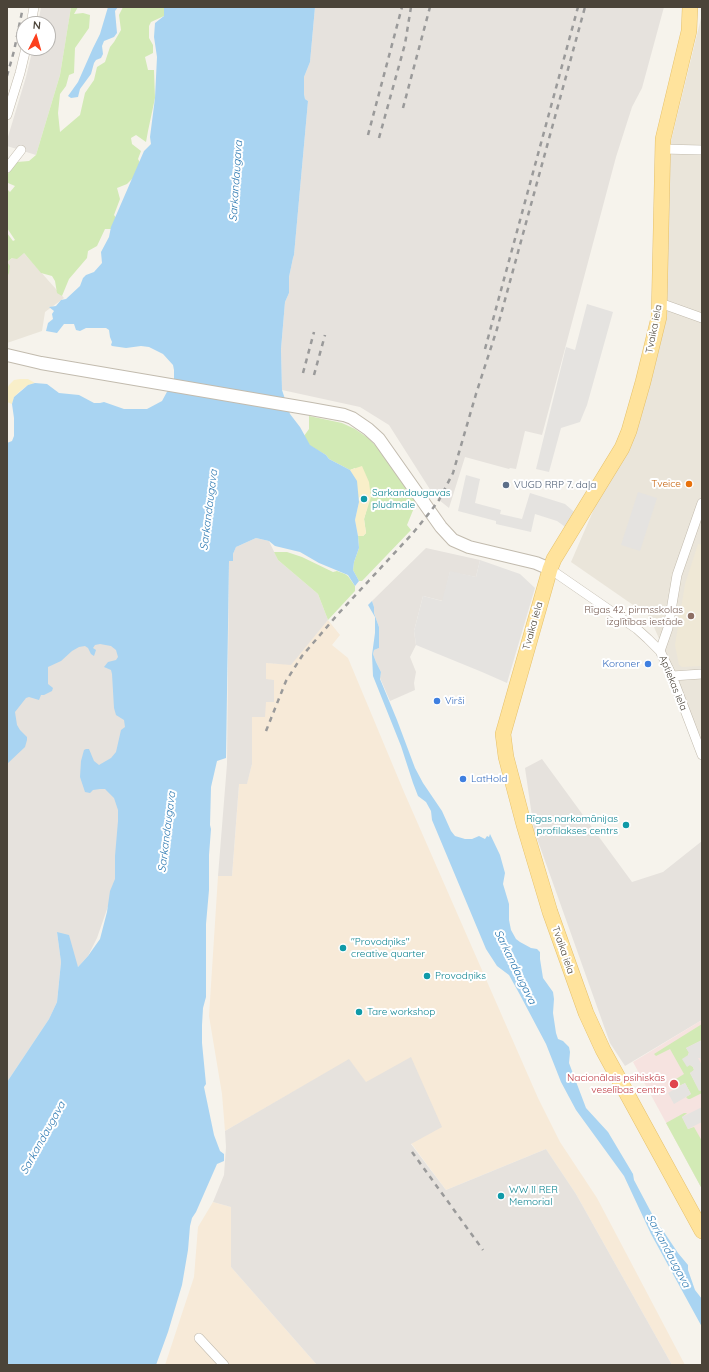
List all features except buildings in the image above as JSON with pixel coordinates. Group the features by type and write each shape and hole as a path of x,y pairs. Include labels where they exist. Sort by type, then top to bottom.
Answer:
{"main road":[{"name":"Tvaika iela","path":"690,7 688,31 663,139 660,303 657,328 629,431 622,448 554,559 550,569 503,734 506,757 522,818 550,912 586,1013 603,1050 702,1231"}],"street":[{"path":"7,115 24,56"},
{"path":"662,149 702,150"},
{"path":"7,168 21,150"},
{"path":"660,303 702,318"},
{"path":"7,355 41,363 311,409 344,415 352,418 368,429 385,447 441,527 453,540 469,547 536,563 550,569"},
{"path":"660,651 668,628 677,575 702,503"},
{"name":"Aptiekas iela","path":"550,569 637,629 660,651 699,739 702,755"},
{"path":"672,676 702,674"},
{"path":"198,1338 224,1365"}],"shaded area":[{"path":"41,7 71,7 60,75 36,155 7,146 7,140 31,56 56,56 56,16 39,16"},
{"path":"315,7 664,7 642,88 632,107 616,157 542,435 525,431 516,469 509,469 465,457 449,508 431,491 389,425 360,407 282,390 281,349 285,302 289,293 289,277 294,255 308,101 305,99 304,94 304,77 310,62"},
{"path":"702,14 702,747 677,679 649,616 571,562 639,405 664,315 670,145"},
{"path":"22,251 64,298 45,312 42,331 7,343 7,262"},
{"path":"587,304 613,312 587,405 580,422 561,428 549,472 536,469 566,347 575,350"},
{"path":"466,475 480,479 475,503 501,510 500,514 522,519 530,493 565,504 580,517 571,531 557,521 535,514 531,532 496,524 496,521 458,511"},
{"path":"638,492 657,498 640,551 621,545"},
{"path":"256,538 269,541 278,560 318,594 328,620 291,665 266,663 266,679 274,680 274,702 266,702 265,717 252,717 252,764 247,784 239,784 232,876 218,876 227,764 229,561 233,560 233,554 236,547"},
{"name":"Rīgas 42. pirmsskolas izglītības iestāde","path":"698,544 702,545 702,666 682,667 679,665 675,645 685,584"},
{"path":"426,548 480,560 476,577 450,572 443,601 423,596 414,631 416,645 410,657 416,672 414,683 415,690 390,701 380,678 381,672 373,654 374,650 379,648 379,627 372,601"},
{"path":"480,560 520,574 535,588 507,683 416,645 414,631 423,596 442,601 450,571 476,577"},
{"name":"\"Provodņiks\" creative quarter","path":"328,620 340,635 332,645 348,658 404,792 538,1098 560,1142 597,1198 685,1365 672,1365 576,1194 546,1149 446,1190 349,1060 225,1131 222,1094 209,1016 218,876 232,876 239,784 247,783 252,764 252,717 266,701 274,702 273,680 266,680 266,663 291,664"},
{"path":"115,639 128,662 130,843 97,938 88,956 78,967 57,932 61,962 57,1002 49,1019 7,1082 7,678 63,645"},
{"path":"542,759 632,882 663,872 702,841 702,1020 625,1066 610,1043 534,830 525,768"},
{"name":"Nacionālais psihiskās veselības centrs","path":"702,1020 702,1189 633,1062"},
{"path":"702,1040 702,1062 700,1058 698,1058 702,1065 702,1089 699,1091 690,1073 694,1070 693,1067 690,1065 687,1067 682,1059 689,1053 686,1048"},
{"path":"411,1057 442,1127 411,1144 446,1190 546,1149 576,1194 672,1365 317,1365 231,1267 231,1207 213,1202 224,1175 226,1147 225,1131 349,1059 366,1082"},
{"path":"685,1083 691,1094 674,1104 668,1093"},
{"path":"702,1107 702,1122 688,1129 682,1117"},
{"path":"213,1202 231,1207 231,1267 317,1365 165,1365 194,1277 198,1227"}],"green space":[{"path":"71,7 78,7 74,14 83,13 90,15 89,28 75,48 74,73 69,75 66,86 60,94 58,113 60,132 80,115 85,93 94,80 97,67 105,62 110,47 121,30 119,15 123,7 164,7 164,16 151,22 149,26 149,38 153,45 153,53 145,57 148,70 154,70 155,98 146,142 136,135 131,138 132,144 141,151 138,159 143,168 127,184 117,188 120,199 114,215 118,220 115,229 105,229 97,246 88,251 87,258 69,279 62,296 57,293 55,281 52,276 41,273 24,253 17,259 12,258 7,262 7,233 13,241 15,240 7,228 7,189 10,192 15,186 8,183 7,175 17,162 29,161 36,155 60,75"},
{"path":"7,262 10,266 7,277"},
{"path":"309,416 342,423 355,429 368,438 378,448 416,503 407,525 411,530 362,581 359,581 353,570 359,548 358,536 363,536 366,533 364,519 367,508 355,468 350,470 329,459 326,455 310,446 304,436 309,429"},
{"path":"274,552 287,552 302,557 333,572 337,571 345,574 355,586 355,591 328,620 318,594 278,560"},
{"path":"702,1024 702,1040 686,1048 689,1052 688,1055 690,1065 694,1070 690,1073 700,1091 702,1089 702,1093 688,1099 686,1097 691,1094 685,1083 679,1086 676,1080 684,1074 670,1049 656,1056 654,1054"},
{"path":"684,1113 687,1113 682,1117 688,1129 694,1127 702,1141 702,1189 666,1123"}],"sand":[{"path":"28,379 35,383 28,385 20,391 14,397 12,404 7,402 7,389 9,385 14,380"},
{"name":"Sarkandaugavas pludmale","path":"362,466 369,482 371,497 364,519 366,533 363,536 358,536 355,520 359,502 350,470"}],"water":[{"path":"108,7 118,7 115,11 117,33 114,37 104,41 102,46 103,54 101,58 96,60 94,63 91,74 80,89 78,97 71,98 68,96 78,82 100,34"},
{"name":"Sarkandaugava","path":"164,7 315,7 310,62 304,77 304,94 305,99 308,101 294,255 289,277 289,293 285,302 281,349 282,390 290,414 300,427 310,445 326,455 329,459 350,470 357,481 359,502 355,520 359,548 353,570 359,581 355,586 348,575 319,563 300,552 275,546 269,541 256,538 236,547 233,554 233,561 229,561 226,758 217,761 211,787 209,890 206,924 206,997 203,1008 202,1025 202,1043 206,1084 204,1087 214,1135 220,1151 224,1154 224,1161 217,1164 192,1218 182,1285 168,1332 156,1365 7,1365 7,1082 49,1019 57,1002 61,962 57,932 69,935 78,967 100,939 107,912 110,891 115,879 118,810 114,798 105,789 93,790 90,793 85,792 80,777 81,761 84,750 86,749 89,749 94,761 99,765 111,758 116,752 121,730 125,727 124,720 116,715 114,708 111,670 104,667 108,662 116,660 118,657 116,650 111,646 100,644 95,645 93,648 96,650 94,656 85,646 79,647 61,661 48,667 48,684 53,688 52,691 41,695 39,700 29,697 26,698 15,712 17,725 27,737 27,740 25,747 7,764 7,443 12,441 14,436 12,404 14,397 28,385 35,383 47,384 59,393 79,395 94,403 104,402 124,409 147,409 162,401 174,379 173,365 163,354 149,347 141,346 126,348 112,346 109,330 106,328 86,328 80,331 76,330 74,324 64,324 57,333 46,331 48,323 53,319 52,314 54,311 49,307 56,306 61,300 66,299 80,286 86,275 94,272 102,263 101,252 109,237 111,227 144,151 151,144 150,137 155,98 157,57 154,37 155,23 164,16"},
{"name":"Sarkandaugava","path":"372,601 379,627 379,648 374,650 373,654 381,672 380,679 415,768 423,783 442,811 451,831 455,836 465,839 472,839 479,836 485,839 487,836 489,837 490,834 500,855 505,873 503,884 509,904 509,920 511,930 516,939 531,948 537,949 540,952 543,978 553,992 553,1013 556,1033 558,1039 563,1041 569,1047 569,1063 586,1108 608,1132 633,1174 634,1180 652,1214 652,1219 662,1229 688,1265 688,1270 695,1290 702,1299 702,1327 651,1234 624,1176 576,1110 561,1082 546,1044 509,975 497,966 486,949 432,820 431,811 426,802 418,796 401,746 373,676 372,655 375,633 375,617 368,605"}],"railway":[{"path":"7,76 23,7"},
{"path":"368,135 402,7"},
{"path":"379,138 405,44 411,7"},
{"path":"403,108 430,7"},
{"path":"485,349 578,7"},
{"path":"266,731 286,681 302,656 338,614 413,533 439,500 453,473 497,329 585,7"},
{"path":"303,373 314,332"},
{"path":"314,375 325,335"},
{"path":"412,1152 483,1250"}],"place":[{"name":"Tveice","path":"689,484"},
{"name":"VUGD RRP 7. daļa","path":"506,485"},
{"name":"Sarkandaugavas pludmale","path":"364,499"},
{"name":"Rīgas 42. pirmsskolas izglītības iestāde","path":"691,616"},
{"name":"Koroner","path":"648,664"},
{"name":"Virši","path":"437,701"},
{"name":"LatHold","path":"463,779"},
{"name":"Rīgas narkomānijas profilakses centrs","path":"626,825"},
{"name":"\"Provodņiks\" creative quarter","path":"343,948"},
{"name":"Provodņiks","path":"427,976"},
{"name":"Tare workshop","path":"359,1012"},
{"name":"Nacionālais psihiskās veselības centrs","path":"674,1084"},
{"name":"WW II RER Memorial","path":"501,1196"}]}
